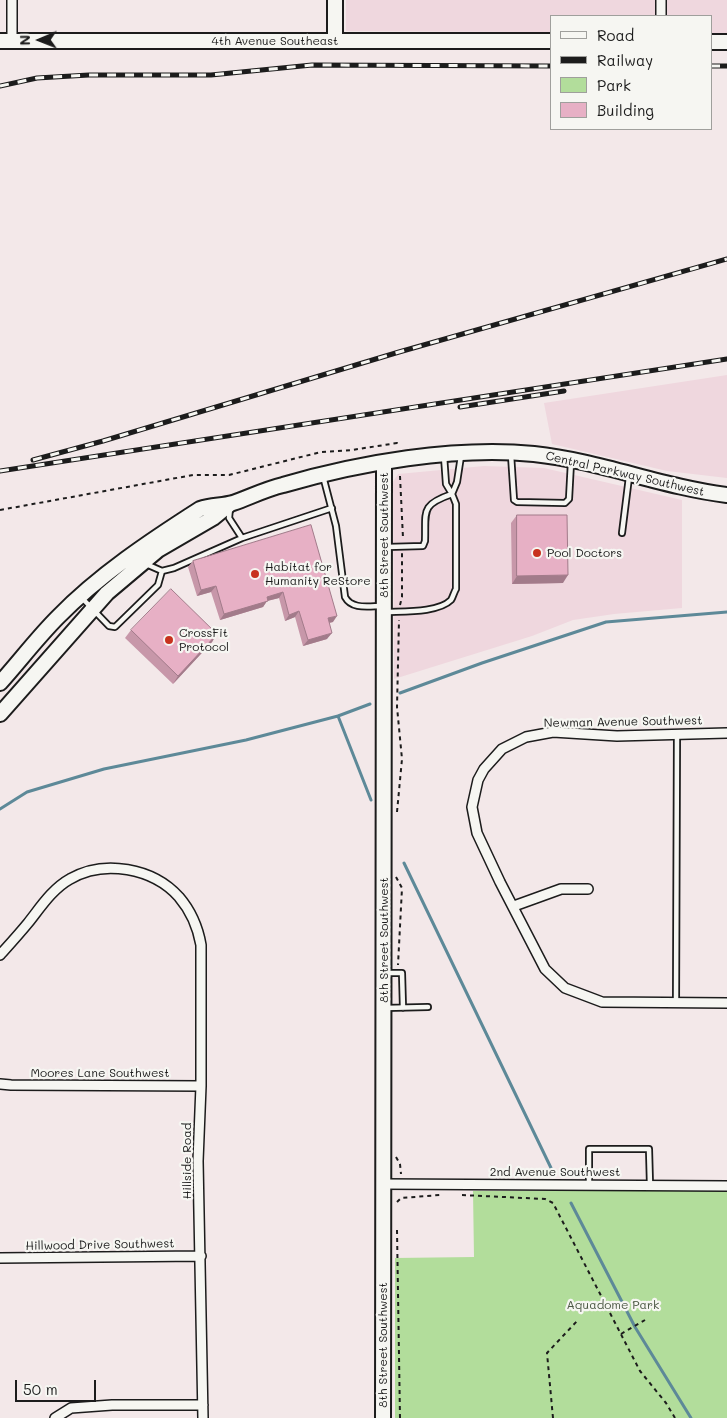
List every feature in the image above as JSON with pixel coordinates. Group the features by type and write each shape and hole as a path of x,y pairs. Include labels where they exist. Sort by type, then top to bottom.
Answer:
{"street":[{"path":"6,41 12,0"},
{"path":"335,0 335,40"},
{"path":"661,0 661,15"},
{"name":"4th Avenue Southeast","path":"6,41 550,41"},
{"path":"712,42 727,42"},
{"name":"Central Parkway Southwest","path":"0,683 80,596 134,553 200,509 209,505 230,504 281,485 323,474 384,462 444,454 534,454 571,460 705,492 727,495"},
{"name":"8th Street Southwest","path":"383,1418 384,1008 390,973 384,718 384,462"},
{"name":"Central Parkway Southwest","path":"0,714 107,593 158,550 213,518 230,504"},
{"name":"Newman Avenue Southwest","path":"514,906 500,882 477,833 472,807 478,780 484,768 502,749 526,737 552,732 617,736 727,733"},
{"name":"Hillside Road","path":"0,955 59,887 81,873 94,870 121,869 147,876 170,888 187,908 199,932 201,946 201,1086 198,1161 203,1418"},
{"path":"588,889 560,889 514,906 545,969 565,988 602,1002 727,1003"},
{"name":"Moores Lane Southwest","path":"0,1084 201,1086"},
{"name":"2nd Avenue Southwest","path":"383,1184 727,1186"},
{"name":"Hillwood Drive Southwest","path":"0,1258 201,1256"},
{"path":"55,1418 71,1408 112,1405 203,1405"}],"lane":[{"path":"511,453 514,500 517,502 565,503 569,499 571,460"},
{"path":"323,474 336,526 345,597 348,603 353,606 400,611 426,609 439,606 451,599 456,589 456,504 446,484 444,454"},
{"path":"384,547 423,546 425,541 426,510 430,503 452,494 457,482 461,454"},
{"path":"622,533 630,474"},
{"path":"230,504 229,518 242,538"},
{"path":"143,562 162,571 174,568 242,538 332,508"},
{"path":"80,596 109,626 115,627 158,585 162,571"},
{"path":"676,734 676,1002"},
{"path":"390,973 402,973 403,1008"},
{"path":"384,1008 428,1007"},
{"path":"589,1185 589,1149 649,1149 650,1185"}],"path":[{"path":"0,510 193,475 229,475 321,452 352,450 397,443 397,446"},
{"path":"397,812 402,760 397,707 402,596 400,476"},
{"path":"390,973 402,888 395,875"},
{"path":"394,1153 400,1164 401,1175"},
{"path":"398,1194 401,1198"},
{"path":"396,1206 397,1201 401,1198 446,1195"},
{"path":"456,1195 544,1199 553,1203 640,1371 666,1403 675,1418"},
{"path":"397,1231 400,1418"},
{"path":"553,1418 547,1353 578,1320"},
{"path":"621,1334 645,1320"}],"shaded area":[{"path":"346,0 727,0 727,34 712,34 712,15 550,15 550,32 346,31"},
{"path":"727,375 727,478 667,471 552,444 544,403"},
{"path":"484,466 544,468 682,500 682,608 573,620 532,636 394,679 393,482 398,474"}],"green space":[{"name":"Aquadome Park","path":"473,1191 727,1191 727,1418 395,1418 395,1258 474,1257"}],"building":[{"name":"Pool Doctors","path":"517,515 567,515 568,575 517,576"},
{"name":"Habitat for Humanity ReStore","path":"311,525 337,616 328,618 332,633 308,640 299,611 289,615 283,592 267,597 268,601 224,614 216,586 201,590 193,561"},
{"name":"CrossFit Protocol","path":"171,589 217,634 178,676 131,630"}],"waterway":[{"path":"400,693 482,663 606,622 727,612"},
{"path":"0,809 27,792 104,769 246,740 338,716 370,704"},
{"path":"338,716 371,800"},
{"path":"404,863 552,1170"},
{"path":"571,1203 635,1327 691,1418"}],"railway":[{"path":"0,86 37,78 89,75 211,75 312,65 550,66"},
{"path":"712,66 727,66"},
{"path":"33,460 103,441 399,352 727,259"},
{"path":"0,471 727,359"},
{"path":"460,407 564,391"}],"place":[{"name":"Pool Doctors","path":"537,553"},
{"name":"Habitat for Humanity ReStore","path":"255,574"},
{"name":"CrossFit Protocol","path":"169,640"}]}
